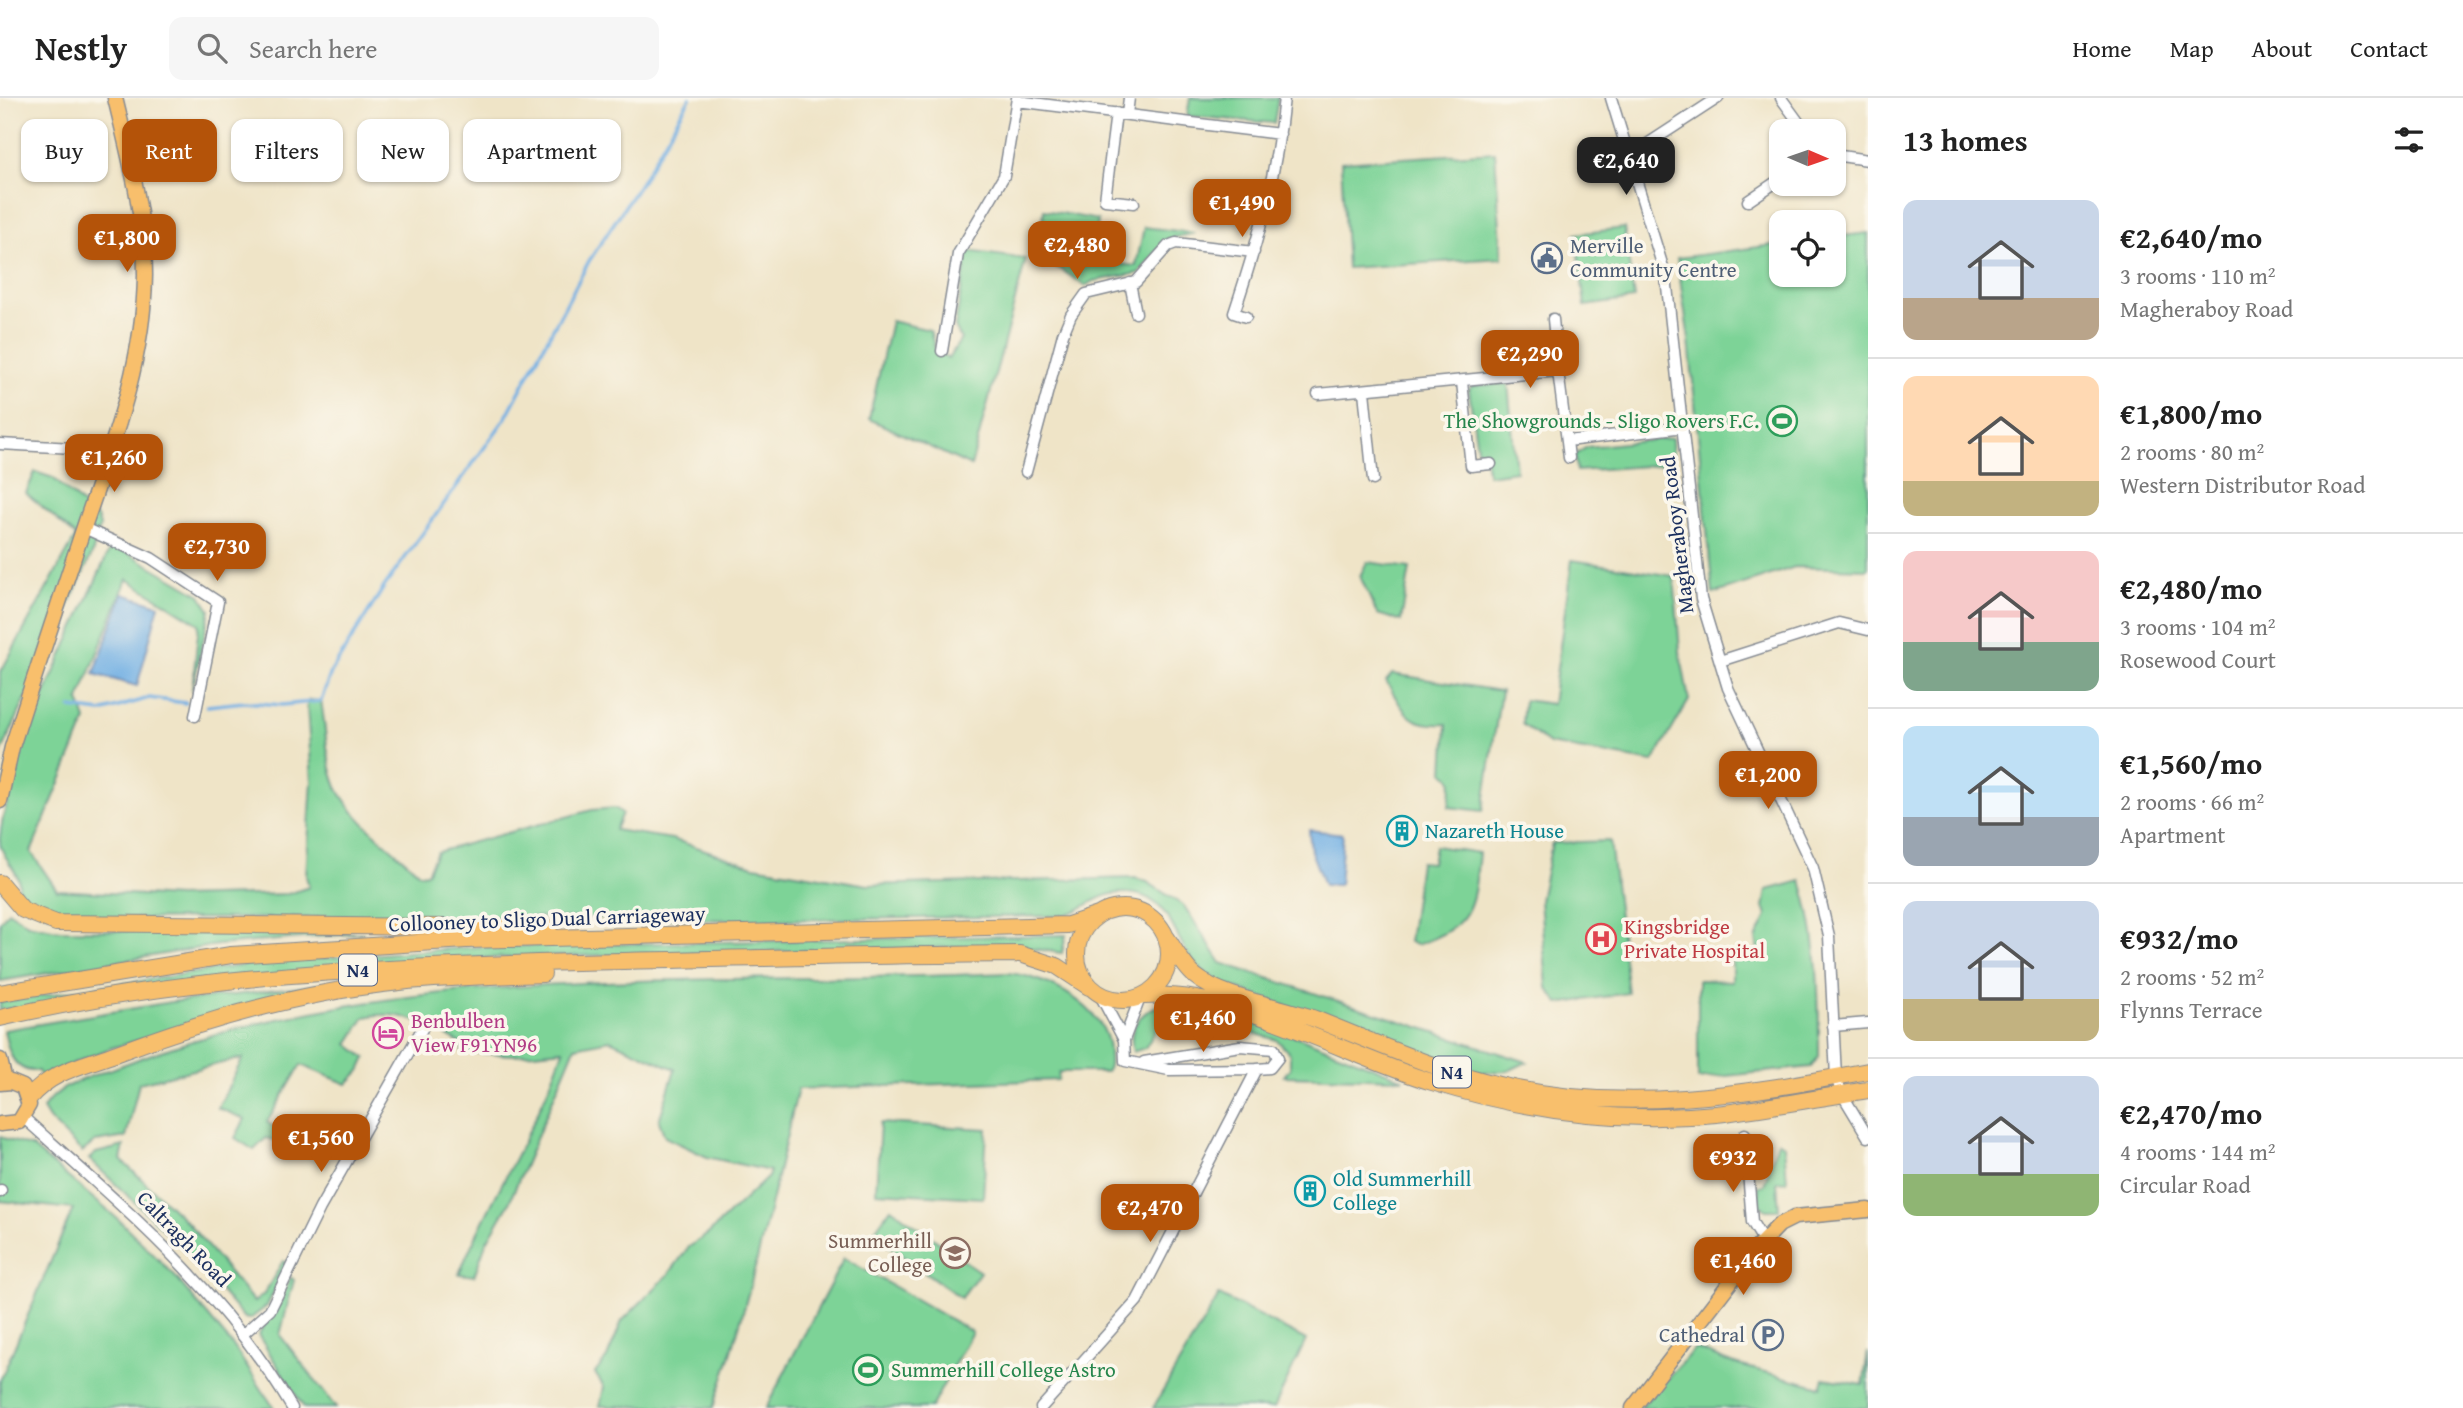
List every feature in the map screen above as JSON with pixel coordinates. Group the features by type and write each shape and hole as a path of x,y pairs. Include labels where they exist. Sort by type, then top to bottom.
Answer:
{"highway":[{"name":"N4","path":"0,883 23,910 56,923 617,929 702,935"},
{"name":"N4","path":"1098,915 1124,908 1138,910 1150,916 1195,976 1222,990 1311,1018 1443,1070 1527,1091 1588,1099 1694,1100 1868,1071"},
{"name":"Collooney to Sligo Dual Carriageway","path":"0,993 231,955 466,940 1068,925 1098,915"},
{"path":"1095,991 1077,963 1077,949 1080,936 1098,915"},
{"path":"1142,997 1156,988 1168,965 1167,938"},
{"name":"Collooney to Sligo Dual Carriageway","path":"0,1018 145,993 352,970 720,959 1020,954 1057,966 1095,991"},
{"name":"N4","path":"29,1098 43,1082 63,1072 160,1037 305,998 400,982 633,970 720,959"},
{"name":"N4","path":"1095,991 1113,1000 1171,994 1204,1001 1288,1027 1430,1082 1539,1109 1653,1116 1713,1114 1868,1090"}],"main road":[{"path":"0,801 12,747 84,528 95,516 108,481 110,450 138,349 145,274 140,210 115,98"},
{"path":"0,772 12,747"},
{"path":"0,1060 3,1082 23,1087 29,1098 24,1118 13,1125 0,1124"},
{"path":"1633,1408 1779,1225 1794,1217 1868,1210"}],"street":[{"path":"1129,98 1121,114 1105,200 1134,203"},
{"path":"1246,317 1234,313 1267,209 1284,98"},
{"name":"Magheraboy Road","path":"1611,98 1666,277 1701,599 1728,688 1813,868 1829,936 1836,1077 1842,1094 1868,1137"},
{"path":"1629,156 1718,98"},
{"path":"1781,98 1796,119"},
{"path":"943,351 958,254 1004,176 1017,99 1280,134"},
{"path":"1846,157 1868,160"},
{"path":"1748,201 1769,187"},
{"path":"1026,472 1071,315 1086,294 1130,284 1143,277 1168,246 1176,243 1254,252"},
{"path":"1130,284 1136,313"},
{"path":"1553,319 1569,458"},
{"path":"1318,394 1558,371"},
{"path":"1462,382 1471,466 1492,464"},
{"path":"1364,391 1373,480"},
{"path":"1567,441 1684,427"},
{"path":"0,444 110,450"},
{"path":"84,528 151,558 218,602 195,716"},
{"path":"1720,661 1839,623 1868,630"},
{"path":"1095,991 1124,1040"},
{"path":"1142,997 1124,1040 1125,1061 1144,1062 1240,1046 1274,1049 1278,1058 1274,1065 1266,1070 1169,1070 1144,1062"},
{"path":"1833,1031 1868,1023"},
{"path":"242,1335 270,1310 320,1208 422,1029"},
{"path":"1046,1406 1138,1301 1257,1069"},
{"name":"Caltragh Road","path":"24,1118 163,1243 242,1335 292,1408"},
{"path":"1745,1134 1752,1222 1764,1242"}],"green space":[{"path":"1190,98 1278,98 1274,123 1187,116"},
{"path":"1495,152 1502,258 1347,268 1341,162"},
{"path":"1044,210 1098,220 1093,261 1136,266 1144,227 1195,233 1167,239 1139,273 1093,281 1085,286 1059,268 1039,264"},
{"path":"1624,228 1634,299 1585,306 1576,234"},
{"name":"The Showgrounds - Sligo Rovers F.C.","path":"1868,233 1868,569 1795,567 1713,594 1689,340 1677,258 1769,246 1769,287 1846,287 1846,236"},
{"path":"968,251 1026,259 971,466 869,419 891,321 930,330 935,349 948,359 961,339 955,327"},
{"path":"1508,383 1516,471 1488,475 1484,453 1477,449 1469,390 1472,386"},
{"path":"1672,438 1673,464 1577,471 1575,455 1587,447"},
{"path":"35,472 53,478 97,517 100,526 92,554 0,755 0,673 76,536 26,493"},
{"path":"116,546 200,595 210,610 192,690 199,624 127,579 79,700 86,720 31,852 57,890 178,897 288,894 309,887 306,876 312,781 307,706 309,700 321,701 331,767 337,787 363,822 420,874 427,873 437,852 592,810 615,808 622,813 615,830 672,839 754,866 868,885 1135,878 1147,882 1184,906 1221,963 1527,1062 1508,1071 1474,1073 1219,982 1193,961 1170,921 1154,902 1144,896 1130,893 1098,898 1073,912 1057,916 757,920 513,917 72,919 41,912 17,894 19,887 16,874 0,843 4,816 18,772 12,766 109,551"},
{"path":"1572,560 1674,576 1680,652 1689,700 1653,762 1549,744 1522,724 1524,700 1552,704"},
{"path":"1367,562 1410,568 1401,621 1377,614 1360,576"},
{"path":"1392,674 1501,691 1483,811 1449,807 1452,780 1444,772 1447,724 1423,723 1409,715 1386,681"},
{"path":"1610,841 1628,993 1559,1004 1547,987 1540,900 1552,843"},
{"path":"1435,846 1479,853 1475,888 1467,912 1459,922 1435,938 1416,945 1409,942 1420,862 1432,863"},
{"path":"1801,881 1815,945 1819,1056 1811,1067 1698,1079 1698,980 1732,981 1732,961 1760,960 1756,939 1767,916 1764,907 1767,890"},
{"path":"8,911 28,924 57,930 364,933 218,945 0,981 0,922"},
{"path":"1066,935 1062,953 1015,946 482,958 0,1010 0,1002 259,963 477,947"},
{"path":"1006,973 1022,975 1056,987 1087,1008 1106,1035 1108,1070 1059,1072 1058,1080 798,1089 749,1289 713,1408 600,1406 604,1387 595,1373 607,1358 622,1321 668,1275 689,1247 708,1234 768,1177 770,1171 707,1157 665,1137 659,1121 675,1069 610,1040 575,1047 508,1205 486,1243 474,1276 459,1274 540,1107 563,1050 514,1055 462,1052 463,1045 416,1021 392,1015 365,1017 348,1044 366,1058 360,1071 347,1084 301,1065 267,1122 300,1146 266,1138 254,1150 235,1138 245,1119 218,1108 243,1058 139,1083 126,1137 95,1142 82,1152 49,1119 43,1109 58,1093 88,1077 225,1032 334,1008 445,993 558,984"},
{"path":"356,981 111,1048 41,1076 38,1071 30,1071 17,1064 7,1046 4,1030 171,1002"},
{"path":"1172,1002 1288,1033 1404,1079 1284,1076 1290,1068 1290,1054 1277,1040 1185,1013 1163,1019 1145,1048 1133,1052 1132,1032 1135,1024 1146,1012"},
{"path":"880,1123 987,1129 983,1198 876,1192"},
{"path":"0,1137 32,1147 119,1220 173,1274 234,1347 274,1408 0,1408 0,1381 73,1209 0,1201"},
{"path":"1778,1141 1784,1145 1787,1181 1777,1182 1779,1210 1766,1210 1760,1205 1758,1186 1764,1185"},
{"path":"124,1146 121,1160 188,1223 254,1302 264,1294 283,1261 287,1263 267,1306 250,1319 244,1318 182,1247 89,1159 96,1153"},
{"path":"891,1208 980,1272 961,1298 872,1234"},
{"name":"Summerhill College Astro","path":"844,1258 972,1332 931,1408 766,1408"},
{"path":"290,1277 294,1280 280,1335 336,1408 304,1408 258,1335 282,1300"},
{"path":"1219,1295 1306,1340 1274,1408 1153,1408"},
{"path":"1695,1348 1731,1363 1821,1387 1824,1378 1863,1385 1868,1352 1868,1408 1640,1408"}],"water":[{"path":"123,594 159,605 137,686 94,674"},
{"path":"1309,830 1343,834 1339,885 1324,885 1311,851"}],"waterway":[{"path":"207,706 244,702 282,705 321,701 331,672 384,587 505,419 589,261 643,179 690,98"},
{"path":"71,708 101,712 149,698 186,703"}],"place":[{"name":"Merville Community Centre","path":"1547,258"},
{"name":"The Showgrounds - Sligo Rovers F.C.","path":"1782,421"},
{"name":"Nazareth House","path":"1402,831"},
{"name":"Kingsbridge Private Hospital","path":"1601,939"},
{"name":"Benbulben View F91YN96","path":"388,1033"},
{"name":"Old Summerhill College","path":"1310,1191"},
{"name":"Summerhill College","path":"955,1253"},
{"name":"Cathedral","path":"1768,1335"},
{"name":"Summerhill College Astro","path":"868,1370"}]}
